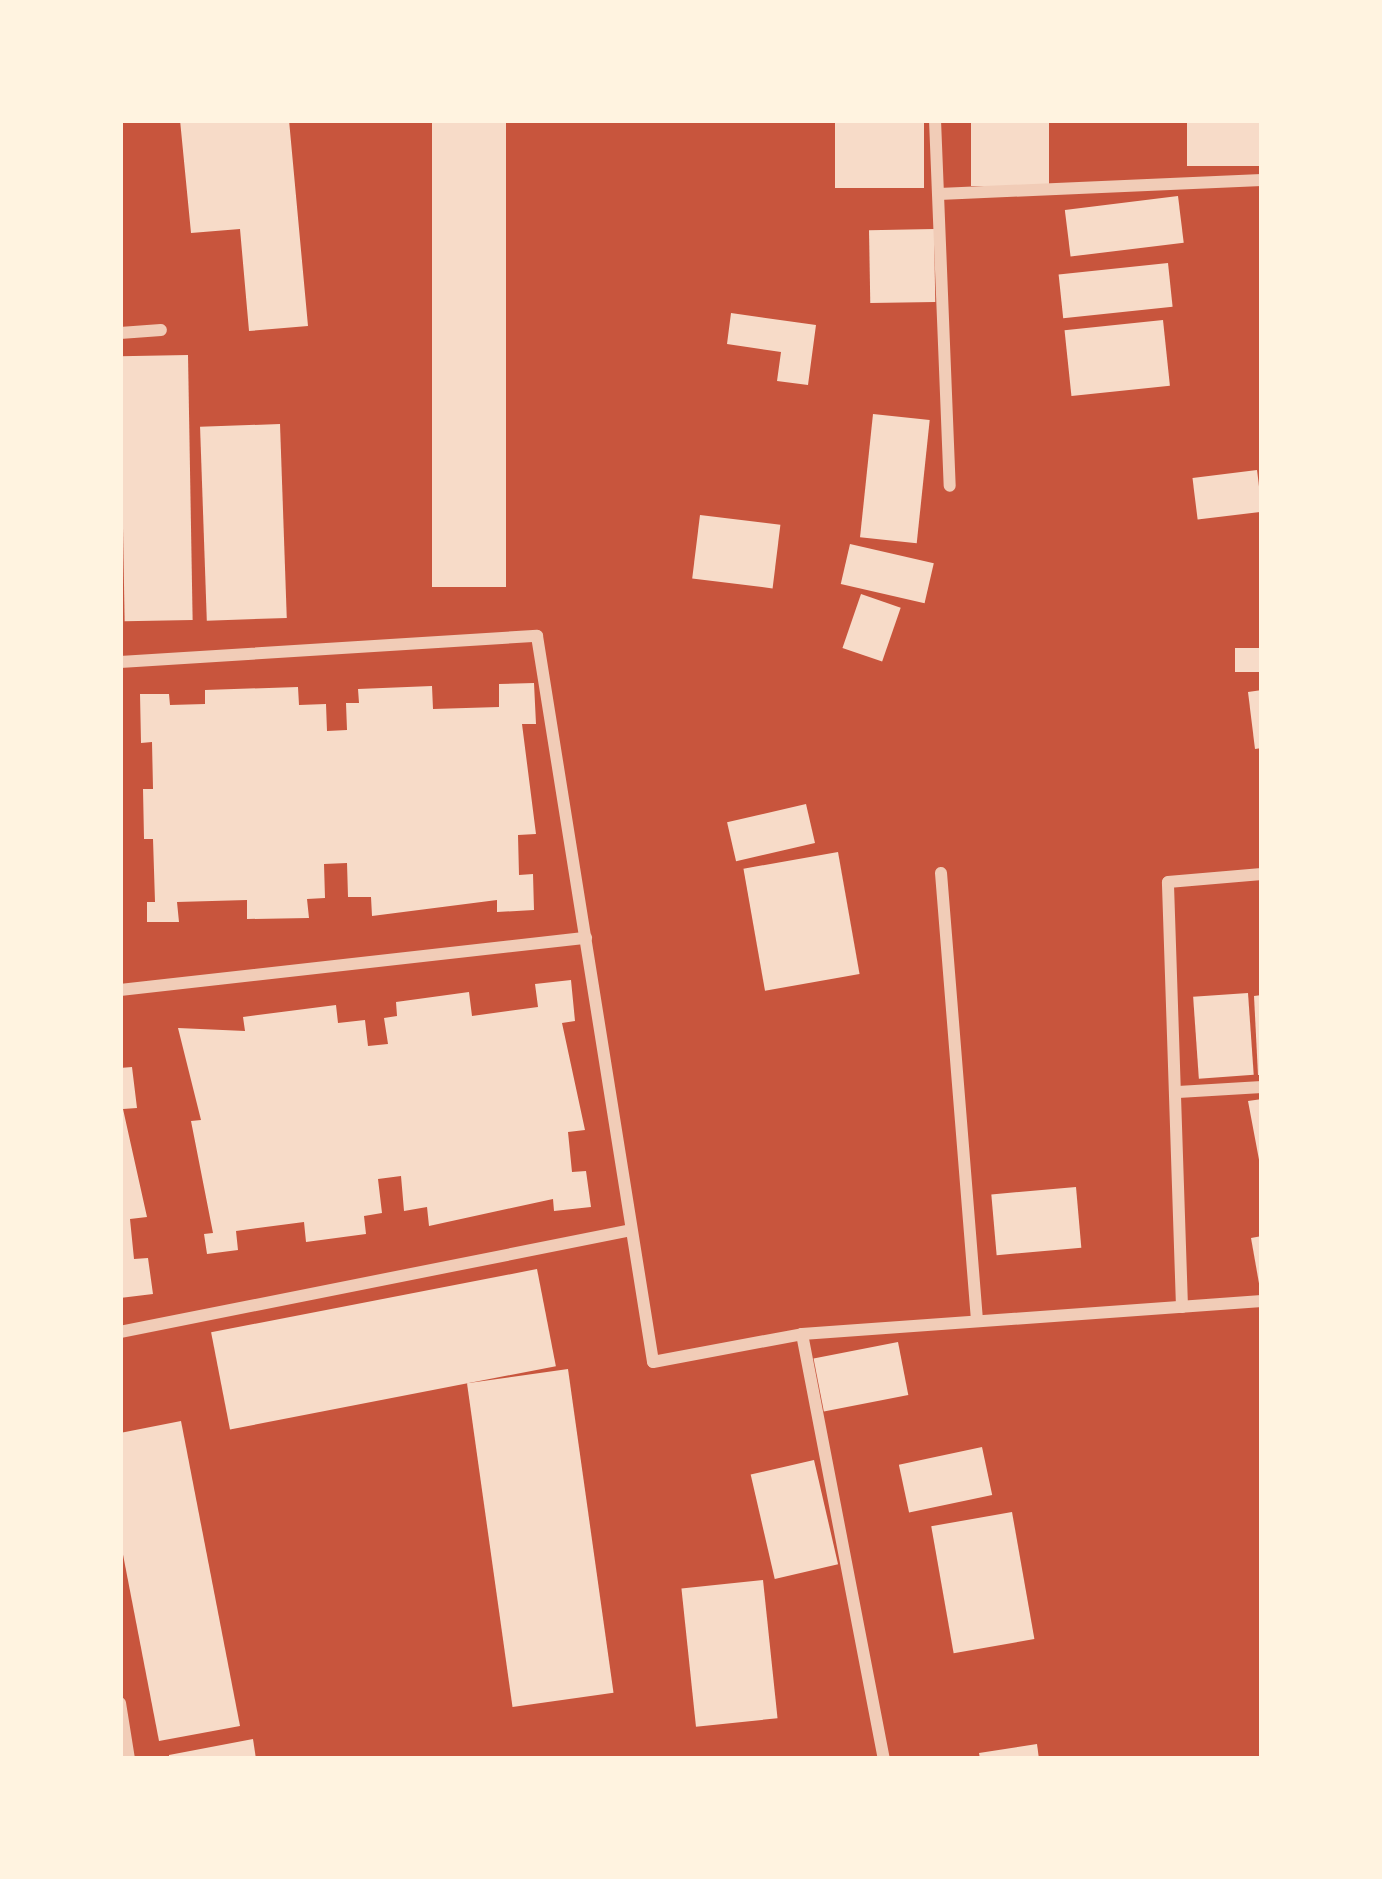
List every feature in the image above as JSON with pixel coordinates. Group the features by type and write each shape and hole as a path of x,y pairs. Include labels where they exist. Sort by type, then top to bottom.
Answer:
{"street":[{"path":"935,120 950,486"},
{"path":"939,194 1262,180"},
{"path":"120,333 161,330"},
{"path":"120,662 537,636 627,1231 653,1362 802,1334 1262,1301"},
{"path":"940,873 977,1318"},
{"path":"1182,1307 1168,882 1262,874"},
{"path":"120,990 586,938"},
{"path":"1178,1092 1262,1087"},
{"path":"120,1332 627,1231"},
{"path":"802,1334 884,1759"},
{"path":"120,1703 129,1759"}],"building":[{"path":"180,120 289,120 308,326 249,331 240,229 191,233"},
{"path":"432,120 506,120 506,587 432,587"},
{"path":"835,120 924,120 924,188 835,188"},
{"path":"971,120 1049,120 1049,186 971,186"},
{"path":"1187,120 1262,120 1262,166 1187,166"},
{"path":"1178,196 1184,243 1071,257 1065,210"},
{"path":"934,229 935,302 870,303 869,230"},
{"path":"1168,263 1173,307 1063,318 1059,274"},
{"path":"731,313 816,325 808,385 777,381 781,352 727,344"},
{"path":"1163,320 1170,386 1071,396 1065,330"},
{"path":"188,355 193,620 125,621 120,356"},
{"path":"873,414 930,420 917,543 860,537"},
{"path":"280,424 287,618 207,621 200,427"},
{"path":"1257,470 1262,512 1198,520 1192,478"},
{"path":"700,515 780,525 773,588 692,579"},
{"path":"850,544 934,563 925,603 841,584"},
{"path":"861,594 901,608 882,662 842,648"},
{"path":"1235,648 1262,648 1262,672 1235,672"},
{"path":"534,683 536,724 522,724 536,834 518,835 519,875 533,874 534,910 497,912 497,900 372,916 371,897 348,897 347,863 324,864 325,898 307,899 309,918 247,919 247,900 177,902 179,922 147,922 147,902 155,902 153,839 144,839 143,789 153,789 152,742 141,743 140,694 169,694 170,705 205,704 205,690 298,687 299,705 326,704 327,731 347,730 346,703 359,703 358,689 432,686 433,709 499,707 499,684"},
{"path":"1262,690 1262,748 1255,749 1248,692"},
{"path":"806,804 815,843 736,861 727,822"},
{"path":"838,852 860,974 765,991 743,869"},
{"path":"571,980 575,1021 562,1023 585,1130 568,1132 572,1172 586,1171 591,1207 554,1211 553,1199 429,1226 427,1207 404,1211 401,1176 378,1179 382,1213 364,1216 366,1234 306,1242 304,1222 236,1231 238,1250 207,1254 204,1234 213,1233 191,1121 201,1120 178,1028 245,1031 243,1017 336,1005 338,1023 365,1020 368,1046 388,1044 384,1018 397,1016 396,1002 469,992 472,1016 538,1007 535,984"},
{"path":"1248,993 1254,1075 1199,1079 1193,997"},
{"path":"1262,995 1262,1075 1258,1075 1254,996"},
{"path":"132,1067 137,1108 123,1109 147,1217 130,1219 134,1259 148,1258 153,1294 120,1298 120,1068"},
{"path":"1262,1099 1262,1165 1260,1165 1248,1101"},
{"path":"1076,1187 1081,1248 997,1255 991,1194"},
{"path":"1262,1236 1262,1289 1260,1289 1251,1238"},
{"path":"537,1269 556,1366 230,1430 211,1332"},
{"path":"898,1342 908,1395 824,1411 814,1358"},
{"path":"568,1369 614,1693 513,1707 467,1383"},
{"path":"181,1421 240,1726 159,1741 120,1539 120,1433"},
{"path":"982,1447 992,1495 909,1513 899,1465"},
{"path":"814,1460 838,1564 775,1579 751,1475"},
{"path":"1012,1512 1034,1639 954,1653 931,1526"},
{"path":"763,1580 778,1718 696,1727 681,1589"},
{"path":"253,1739 256,1759 169,1759 169,1755"},
{"path":"1037,1744 1039,1759 980,1759 979,1753"}]}
